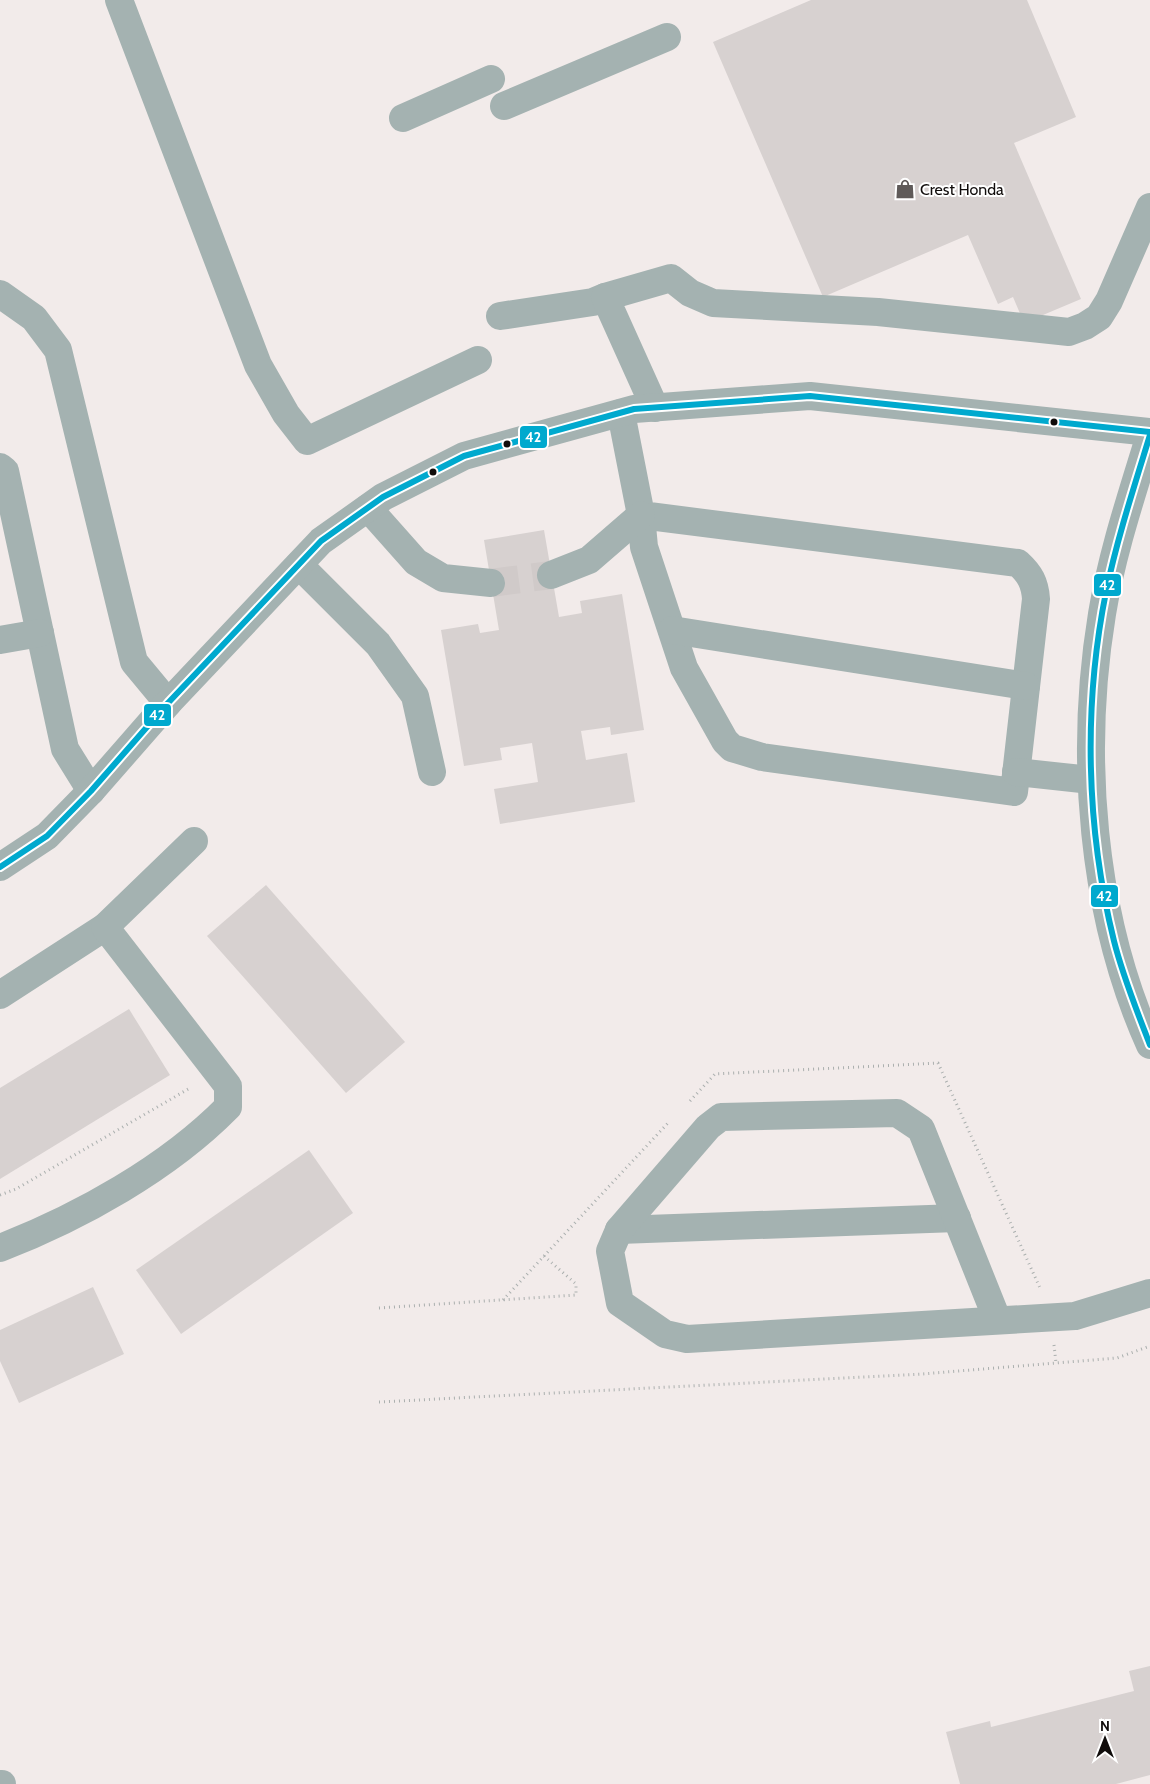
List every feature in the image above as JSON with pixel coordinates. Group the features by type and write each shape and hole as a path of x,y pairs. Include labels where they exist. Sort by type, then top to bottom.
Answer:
{"street":[{"path":"119,0 258,365 286,414 307,441 478,360"},
{"path":"504,106 667,37"},
{"path":"403,118 491,79"},
{"path":"500,316 593,302 671,278 690,293 713,303 878,312 1069,332 1085,326 1099,317 1109,300 1150,207"},
{"path":"0,294 34,318 58,350 134,662 168,703"},
{"path":"605,297 654,408"},
{"path":"0,867 48,836 91,791 168,703 321,541 383,497 464,456 634,410 810,396 1150,433 1119,538 1102,613 1092,694 1091,780 1099,852 1115,939 1136,1013 1150,1045"},
{"path":"552,574 589,560 642,515 1018,563 1029,573 1035,584 1036,599 1014,792 762,757 732,748 725,741 684,668 644,547 642,515 621,413"},
{"path":"0,467 5,471 65,749 91,791"},
{"path":"368,508 405,551 422,566 442,578 491,583"},
{"path":"299,565 378,644 415,696 432,772"},
{"path":"672,630 1026,686"},
{"path":"0,640 40,633"},
{"path":"1016,772 1091,780"},
{"path":"0,995 105,927 194,841"},
{"path":"0,1248 54,1225 127,1186 210,1125 228,1107 228,1086 105,927"},
{"path":"997,1319 921,1129 897,1113 721,1117 708,1127 619,1230 610,1251 620,1303 665,1334 687,1339 997,1319 1075,1316 1150,1293"},
{"path":"619,1230 956,1218"}],"path":[{"path":"688,1103 715,1074 938,1063 1041,1290"},
{"path":"0,1195 16,1190 190,1088"},
{"path":"503,1300 674,1118"},
{"path":"379,1308 576,1295 576,1284 544,1256"},
{"path":"1054,1337 1056,1363"},
{"path":"378,1402 922,1374 1117,1358 1150,1346"}],"building":[{"name":"Crest Honda","path":"811,0 1027,0 1076,117 1014,143 1081,299 1024,323 1013,297 998,304 968,235 823,297 713,42"},
{"path":"544,530 559,617 582,613 580,601 622,594 644,730 611,735 610,727 581,731 586,760 627,753 635,802 500,824 494,789 538,782 532,743 500,748 502,760 464,766 441,630 478,624 480,633 499,630 484,540"},
{"path":"266,885 405,1042 346,1093 207,936"},
{"path":"129,1009 170,1075 0,1179 0,1088"},
{"path":"309,1150 353,1213 181,1334 136,1270"},
{"path":"93,1287 124,1354 19,1403 0,1361 0,1330"},
{"path":"1150,1666 1150,1775 1116,1784 960,1784 946,1732 990,1721 991,1727 1134,1691 1129,1671"}],"tunnel":[{"path":"491,583 551,575"}],"transit line":[{"name":"42","path":"0,867 47,836 91,791 168,703 321,541 383,497 464,456 634,409 810,396 1150,432"},
{"name":"42","path":"1150,435 1110,572 1099,635 1091,723 1093,811 1105,898 1122,968 1150,1045"}],"place":[{"name":"Crest Honda","path":"905,189"}]}
